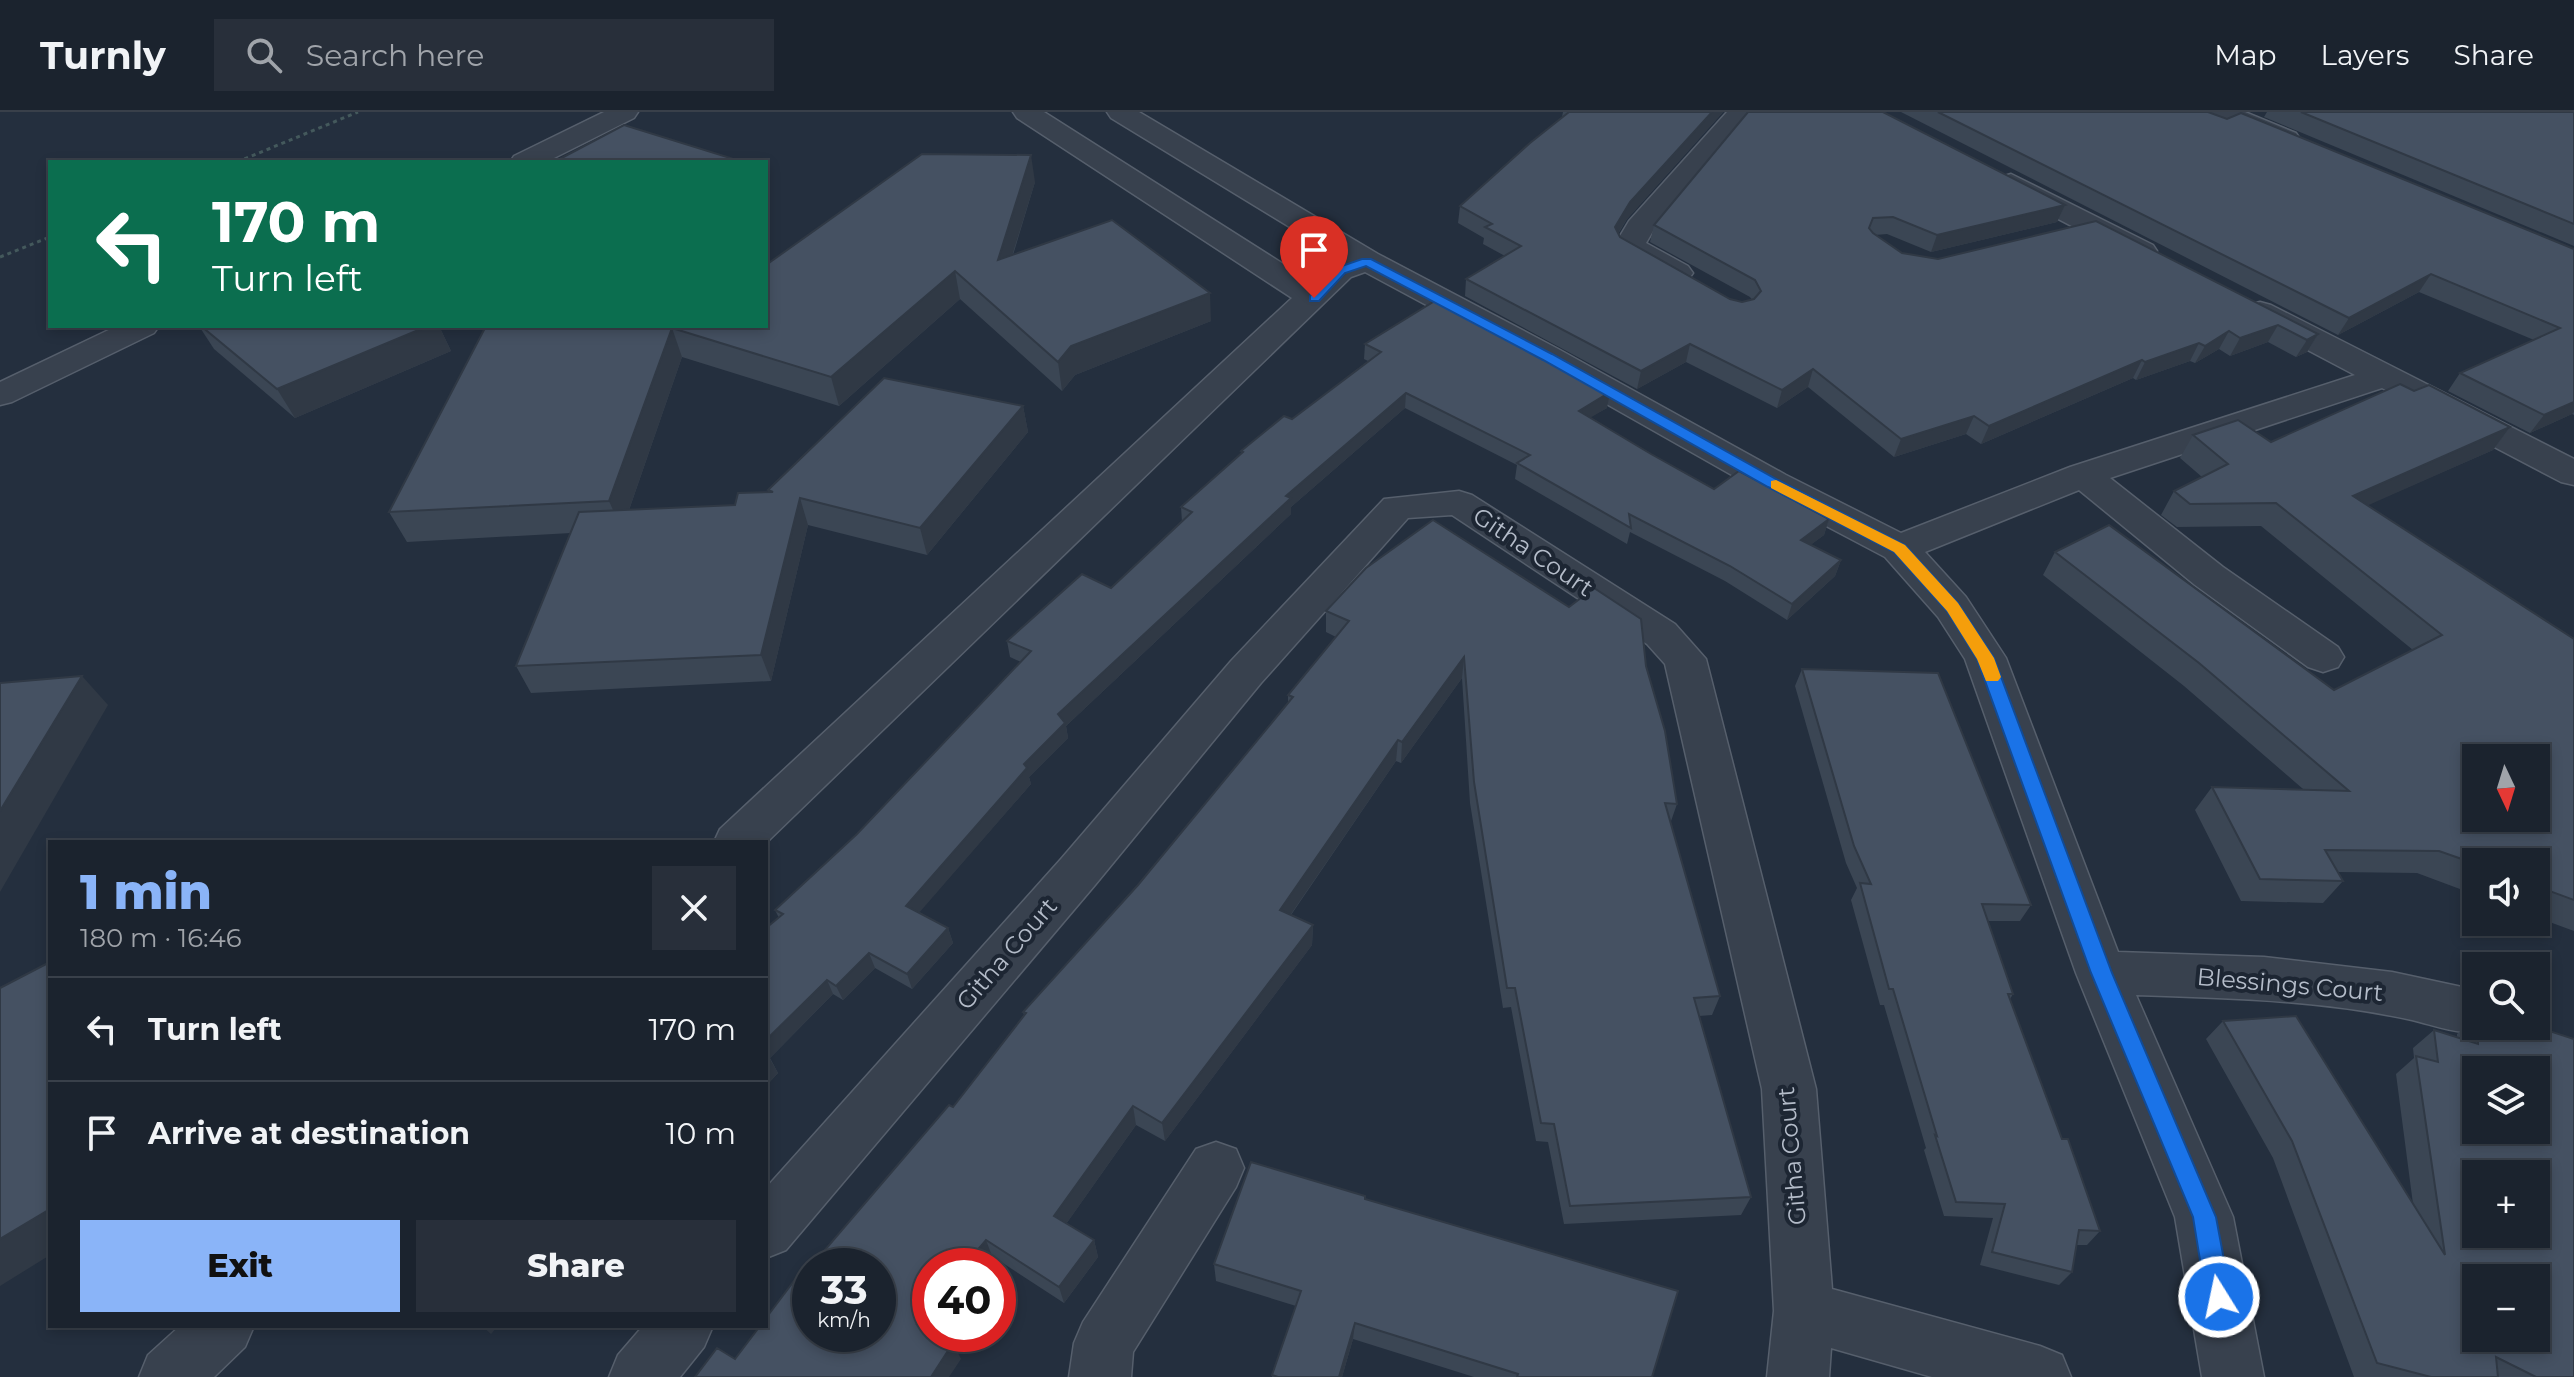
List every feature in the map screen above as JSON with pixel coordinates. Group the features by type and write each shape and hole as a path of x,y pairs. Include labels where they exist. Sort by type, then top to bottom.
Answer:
{"street":[{"path":"528,160 625,112"},
{"path":"1026,112 1314,298"},
{"path":"1120,112 1367,261 1548,357 1773,483 1899,548 1952,607 1985,658 2101,973 2204,1217 2233,1377"},
{"path":"1697,284 1629,246 1640,227 1741,112"},
{"path":"2222,112 2310,149"},
{"path":"1984,169 2162,261"},
{"path":"2049,236 2094,225"},
{"path":"739,840 1314,298 1340,270 1367,261"},
{"path":"2231,297 2574,474"},
{"path":"0,395 139,328"},
{"path":"1899,548 2083,475 2382,377"},
{"path":"2083,475 2209,576 2323,657"},
{"name":"Githa Court","path":"768,1228 1078,872 1246,672 1397,507 1459,503 1661,634 1685,659 1789,1089 1804,1311 1798,1377"},
{"name":"Blessings Court","path":"2101,973 2264,978 2392,994 2462,1009"},
{"path":"1100,1377 1104,1343 1216,1168"},
{"path":"1804,1311 2040,1377"},
{"path":"170,1377 222,1328"},
{"path":"640,1377 681,1328"}],"path":[{"path":"242,160 358,112"},
{"path":"0,257 48,238"}],"building":[{"path":"1569,112 1712,112 1630,202 1615,227 1620,237 1730,299 1742,302 1754,299 1761,291 1755,280 1654,225 1748,112 1883,112 2065,205 1937,235 1893,217 1873,218 1869,228 1873,233 1902,253 1938,259 2096,221 2318,334 2307,340 2278,325 2240,338 2229,331 2205,346 2199,343 2145,362 2142,360 1989,426 1974,416 1901,439 1813,369 1782,390 1690,344 1641,371 1466,279 1521,246 1485,227 1492,224 1460,206"},
{"path":"1938,112 2208,112 2227,119 2241,113 2574,249 2574,402 2544,415 2460,373 2560,328 2431,274 2349,318"},
{"path":"2301,112 2574,112 2574,224"},
{"path":"624,125 737,160 558,160"},
{"path":"922,154 1031,155 998,260 1112,220 1210,293 1071,346 1058,362 955,271 831,377 672,328 768,328 768,264"},
{"path":"1438,299 1610,392 1579,411 1651,454 1714,489 1739,471 1829,519 1801,540 1841,560 1792,604 1730,566 1629,514 1631,528 1517,463 1530,455 1406,393 1286,496 1291,498 1058,714 1065,723 1024,764 1027,768 906,906 948,928 907,974 869,953 836,986 827,980 768,1038 768,926 783,914 775,910 857,834 1031,651 1007,641 1082,574 1111,588 1192,512 1181,507 1241,451 1284,416 1292,419 1381,352 1365,344"},
{"path":"203,328 423,328 277,389"},
{"path":"485,328 672,328 609,501 389,512"},
{"path":"884,378 1023,406 920,528 800,498 761,655 516,666 579,512 735,505 738,493 773,492 768,490"},
{"path":"2400,384 2414,391 2429,385 2510,427 2353,496 2574,639 2574,900 2550,891 2550,848 2462,848 2462,859 2439,851 2325,850 2343,881 2260,879 2212,787 2349,791 2199,663 2055,552 2109,525 2334,690 2442,635 2276,503 2190,504 2174,491 2228,464 2193,435 2238,420 2271,442"},
{"path":"1433,520 1569,607 1594,588 1641,619 1646,666 1665,731 1677,804 1665,803 1720,996 1694,998 1751,1197 1570,1206 1554,1124 1541,1123 1515,988 1507,988 1474,782 1464,657 1402,742 1398,740 1280,910 1313,925 1162,1123 1133,1106 1054,1216 1094,1240 1059,1287 1016,1259 1016,1248 998,1248 986,1240 979,1248 912,1248 912,1352 947,1352 931,1377 695,1377 717,1348 735,1359 758,1328 768,1328 768,1315 792,1284 792,1352 896,1352 896,1248 827,1248 949,1105 953,1107 1026,1013 1023,1012 1138,885 1293,697 1288,695 1349,621 1326,611 1366,568"},
{"path":"1802,669 1938,673 2031,905 1982,904 2013,994 2008,994 2062,1139 2068,1139 2100,1231 2079,1230 2072,1272 1992,1252 2005,1204 1956,1202 1893,989 1889,989 1860,883 1871,884 1854,846"},
{"path":"82,676 0,811 0,683"},
{"path":"48,963 48,1210 0,1239 0,988"},
{"path":"2296,1016 2445,1255 2416,1056 2438,1062 2434,1030 2478,1044 2478,1040 2550,1040 2550,1031 2574,1039 2574,1377 2536,1377 2496,1357 2498,1377 2431,1377 2377,1363 2292,1141 2223,1021"},
{"path":"1251,1162 1365,1196 1365,1199 1678,1291 1652,1377 1517,1377 1518,1374 1355,1323 1339,1377 1272,1375 1301,1291 1214,1264"}],"slow traffic":[{"path":"1776,485 1899,548 1952,607 1985,658 1992,677"}],"route":[{"path":"1314,298 1340,270 1367,261 1548,357 1773,483 1899,548 1935,587 1985,658 2101,973 2204,1217 2219,1297"}]}
